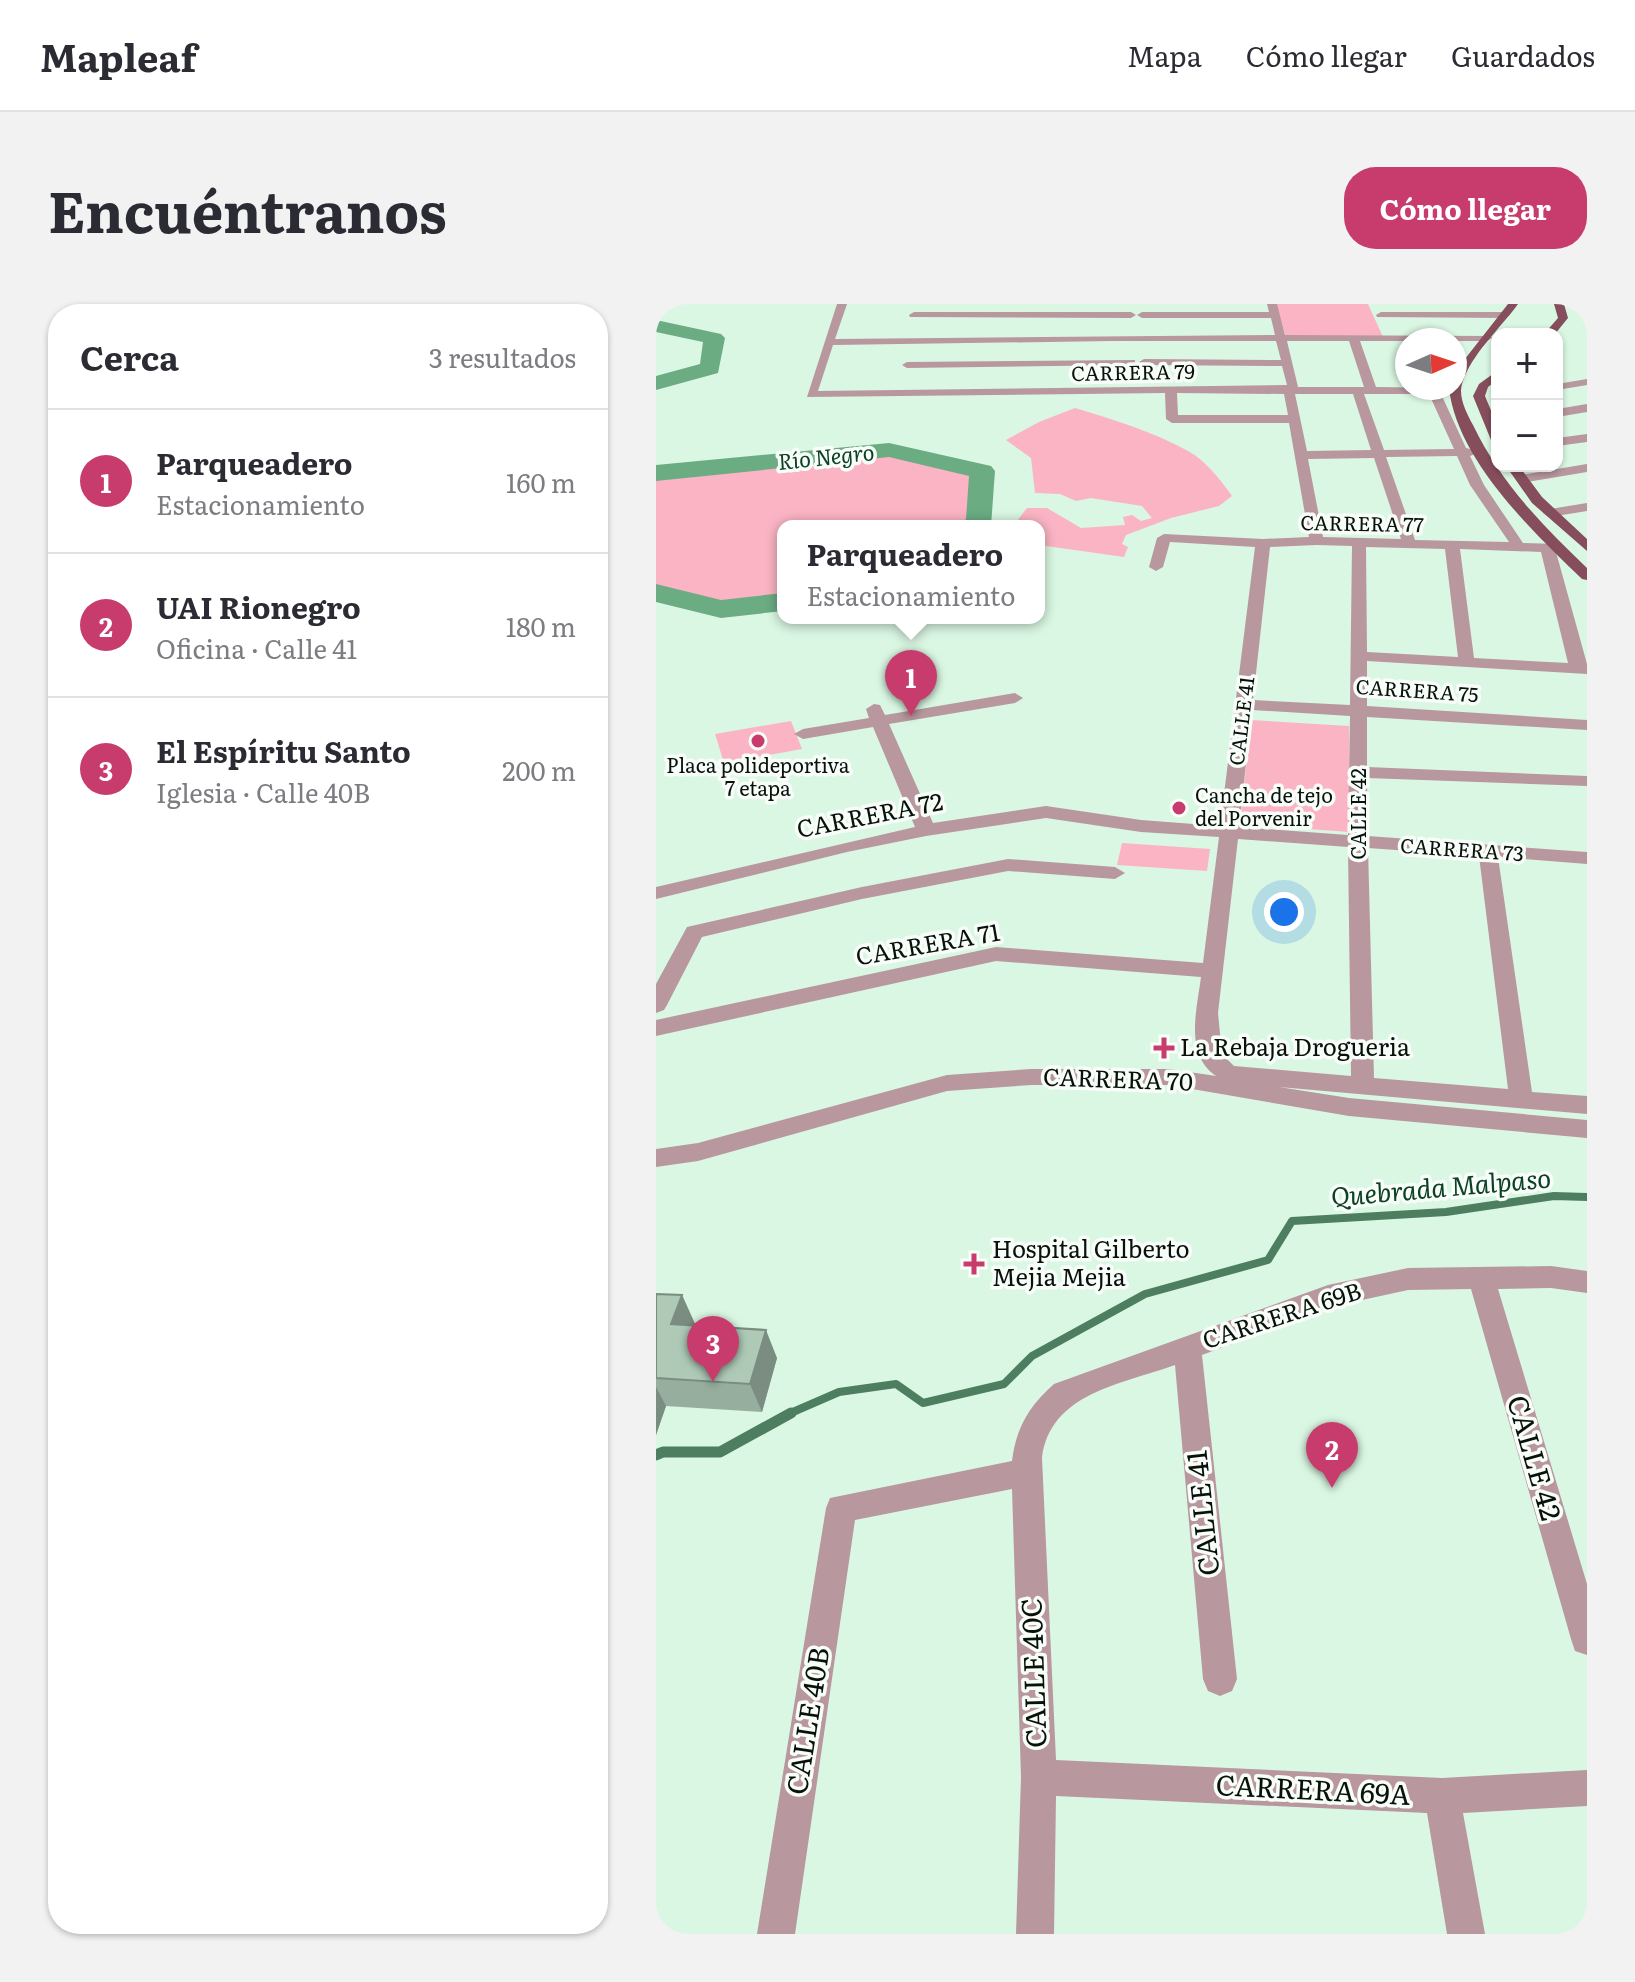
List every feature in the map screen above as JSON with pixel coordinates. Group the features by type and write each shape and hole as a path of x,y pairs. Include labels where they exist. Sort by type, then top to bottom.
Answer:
{"main road":[{"path":"1467,363 1513,304"},
{"path":"1505,328 1523,304"},
{"path":"1543,328 1553,317 1551,304"},
{"path":"1554,328 1563,318 1559,304"},
{"path":"1491,379 1483,386 1479,396 1491,425"},
{"path":"1456,400 1509,501 1553,549 1587,576"},
{"path":"1516,472 1550,513 1587,547"}],"street":[{"path":"842,304 828,342 1392,339 1378,309 1481,310 1505,315"},
{"path":"1132,390 1130,338 1136,309"},
{"path":"1136,309 1143,338 1145,390"},
{"path":"902,394 917,310 1273,310 1293,386 1289,390 1293,419 1317,541"},
{"path":"1467,338 1487,338"},
{"path":"1354,339 1380,454 1410,544"},
{"name":"CARRERA 79","path":"828,342 811,395 1395,390"},
{"path":"907,365 1131,362"},
{"path":"1144,362 1287,363"},
{"path":"1581,383 1587,391"},
{"path":"1171,390 1172,419 1293,419"},
{"path":"1437,400 1486,501 1520,549"},
{"path":"1563,412 1587,408"},
{"path":"1563,441 1587,438"},
{"path":"1302,455 1481,452"},
{"path":"1521,479 1587,468"},
{"path":"1550,513 1587,507"},
{"path":"1563,525 1587,523"},
{"name":"CARRERA 77","path":"1156,567 1164,538 1553,549"},
{"name":"CALLE 42","path":"1359,542 1361,710 1358,842 1363,1086"},
{"name":"CALLE 41","path":"1207,1042 1263,543"},
{"path":"1452,546 1467,662"},
{"path":"1358,656 1582,669 1553,549"},
{"path":"803,734 876,714 1015,698"},
{"name":"CARRERA 75","path":"1244,704 1587,725"},
{"path":"876,714 926,830"},
{"path":"1358,772 1587,781"},
{"name":"CARRERA 72","path":"656,893 749,868 926,830 1046,812 1098,820"},
{"name":"CARRERA 73","path":"1098,820 1587,858"},
{"path":"1186,829 1216,845 1226,857"},
{"path":"1488,852 1521,1100"},
{"path":"656,1005 694,932 862,893 1008,865 1115,873"},
{"name":"CARRERA 71","path":"656,1028 996,954 1213,971"},
{"path":"1169,1077 1207,1042"},
{"name":"CARRERA 70","path":"1207,1042 1213,1063 1229,1074 1587,1105"},
{"name":"CARRERA 70","path":"656,1158 698,1152 947,1083 1007,1078 1169,1077 1349,1107 1587,1129"},
{"name":"CALLE 42","path":"1481,1277 1587,1639"},
{"name":"CARRERA 69B","path":"1040,1414 1064,1393 1328,1296 1408,1279 1551,1277 1587,1282"},
{"name":"CALLE 41","path":"1187,1348 1220,1679"},
{"name":"CALLE 40C","path":"1035,1934 1039,1777 1026,1472 1029,1441 1040,1414"},
{"name":"CALLE 40B","path":"776,1934 841,1508 1026,1472"},
{"name":"CARRERA 69A","path":"1039,1777 1442,1796 1587,1788"},
{"path":"1442,1796 1466,1934"}],"shaded area":[{"path":"1276,304 1368,304 1383,337 1286,337"},
{"path":"1075,408 1147,432 1195,455 1232,496 1219,506 1171,518 1126,535 1122,544 1128,547 1124,557 1045,546 1045,520 1018,520 1027,508 1047,508 1081,528 1125,525 1123,517 1132,515 1141,521 1152,518 1142,506 1091,498 1076,501 1060,494 1035,493 1031,458 1006,440 1039,422"},
{"path":"889,450 982,471 979,520 777,520 777,603 721,609 656,593 656,473"},
{"path":"1251,720 1349,726 1349,832 1240,824"},
{"name":"Placa polideportiva 7 etapa","path":"791,721 802,749 724,763 715,734"},
{"path":"1122,843 1210,849 1207,871 1117,865"}],"building":[{"path":"656,1294 682,1295 671,1324 766,1330 750,1384 656,1378"}],"waterway":[{"name":"Río Negro","path":"656,326 714,338 710,368 656,383"},
{"name":"Río Negro","path":"656,473 889,450 982,471 979,520"},
{"name":"Río Negro","path":"656,593 721,609 777,603"},
{"name":"Quebrada Malpaso","path":"786,1415 839,1392 896,1384 923,1403 1004,1384 1032,1356 1145,1294 1268,1260 1292,1221 1446,1212 1554,1196 1587,1197"},
{"name":"Quebrada Malpaso","path":"656,1455 663,1452 720,1452 791,1413"}],"place":[{"name":"Parqueadero","path":"911,716"},
{"name":"Placa polideportiva 7 etapa","path":"758,741"},
{"name":"Cancha de tejo del Porvenir","path":"1179,808"},
{"name":"La Rebaja Drogueria","path":"1164,1048"},
{"name":"Hospital Gilberto Mejia Mejia","path":"974,1264"},
{"name":"El Espíritu Santo","path":"713,1382"},
{"name":"UAI Rionegro","path":"1332,1488"}]}
